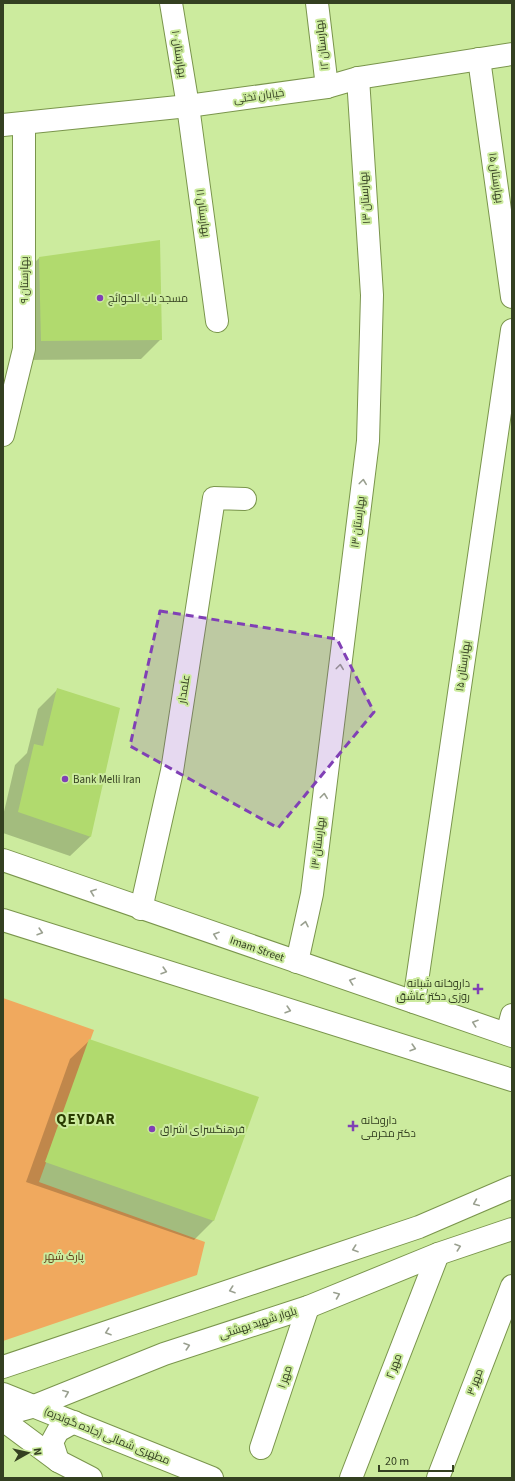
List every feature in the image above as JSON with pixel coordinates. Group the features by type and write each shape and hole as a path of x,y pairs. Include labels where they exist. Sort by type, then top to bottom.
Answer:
{"street":[{"name":"بهارستان ۱۰","path":"170,3 188,106"},
{"name":"بهارستان ۱۲","path":"317,3 327,87"},
{"name":"خیابان تختی","path":"3,125 188,106 327,87 358,78 512,54"},
{"name":"بهارستان ۱۵","path":"479,59 512,297"},
{"name":"بهارستان ۱۳","path":"297,962 312,894 368,441 372,295 358,78"},
{"name":"بهارستان ۱۱","path":"188,106 217,321"},
{"name":"بهارستان ۹","path":"3,435 24,349 24,123"},
{"name":"بهارستان ۱۵","path":"414,1002 512,330"},
{"name":"علمدار","path":"141,909 172,771 214,498 245,499"},
{"name":"Imam Street","path":"3,860 141,909 414,1002 510,1029"},
{"path":"3,920 512,1080"},
{"path":"3,1367 419,1227 512,1187"},
{"name":"بلوار شهید بهشتی","path":"3,1415 32,1407 164,1354 308,1306 438,1254 512,1229"},
{"name":"مهر ۲","path":"351,1478 438,1254"},
{"name":"مهر ۳","path":"438,1478 512,1286"},
{"name":"مهر ۱","path":"261,1448 308,1306"},
{"name":"مطهری شمالی (جاده گوندره)","path":"3,1394 32,1407 74,1422 212,1478"},
{"path":"3,1420 58,1461 91,1478"},
{"path":"58,1461 52,1442 58,1431 74,1422"}],"highlighted area":[{"path":"160,611 337,639 374,712 278,828 130,746"}],"green space":[{"name":"پارک شهر","path":"3,998 94,1030 39,1182 205,1242 197,1275 3,1341"}],"building":[{"name":"مسجد باب الحوائج","path":"160,240 162,340 41,341 39,257"},
{"name":"Bank Melli Iran","path":"57,688 120,708 91,837 18,812 34,744 43,746"},
{"name":"فرهنگسرای اشراق","path":"89,1039 259,1097 214,1221 45,1162"}],"place":[{"name":"مسجد باب الحوائج","path":"100,298"},
{"name":"Bank Melli Iran","path":"65,779"},
{"name":"داروخانه شبانه روزی دکتر عاشق","path":"478,989"},
{"name":"داروخانه دکتر محرمی","path":"353,1126"},
{"name":"فرهنگسرای اشراق","path":"152,1129"}],"district":[{"name":"QEYDAR","path":"86,1119"}]}
